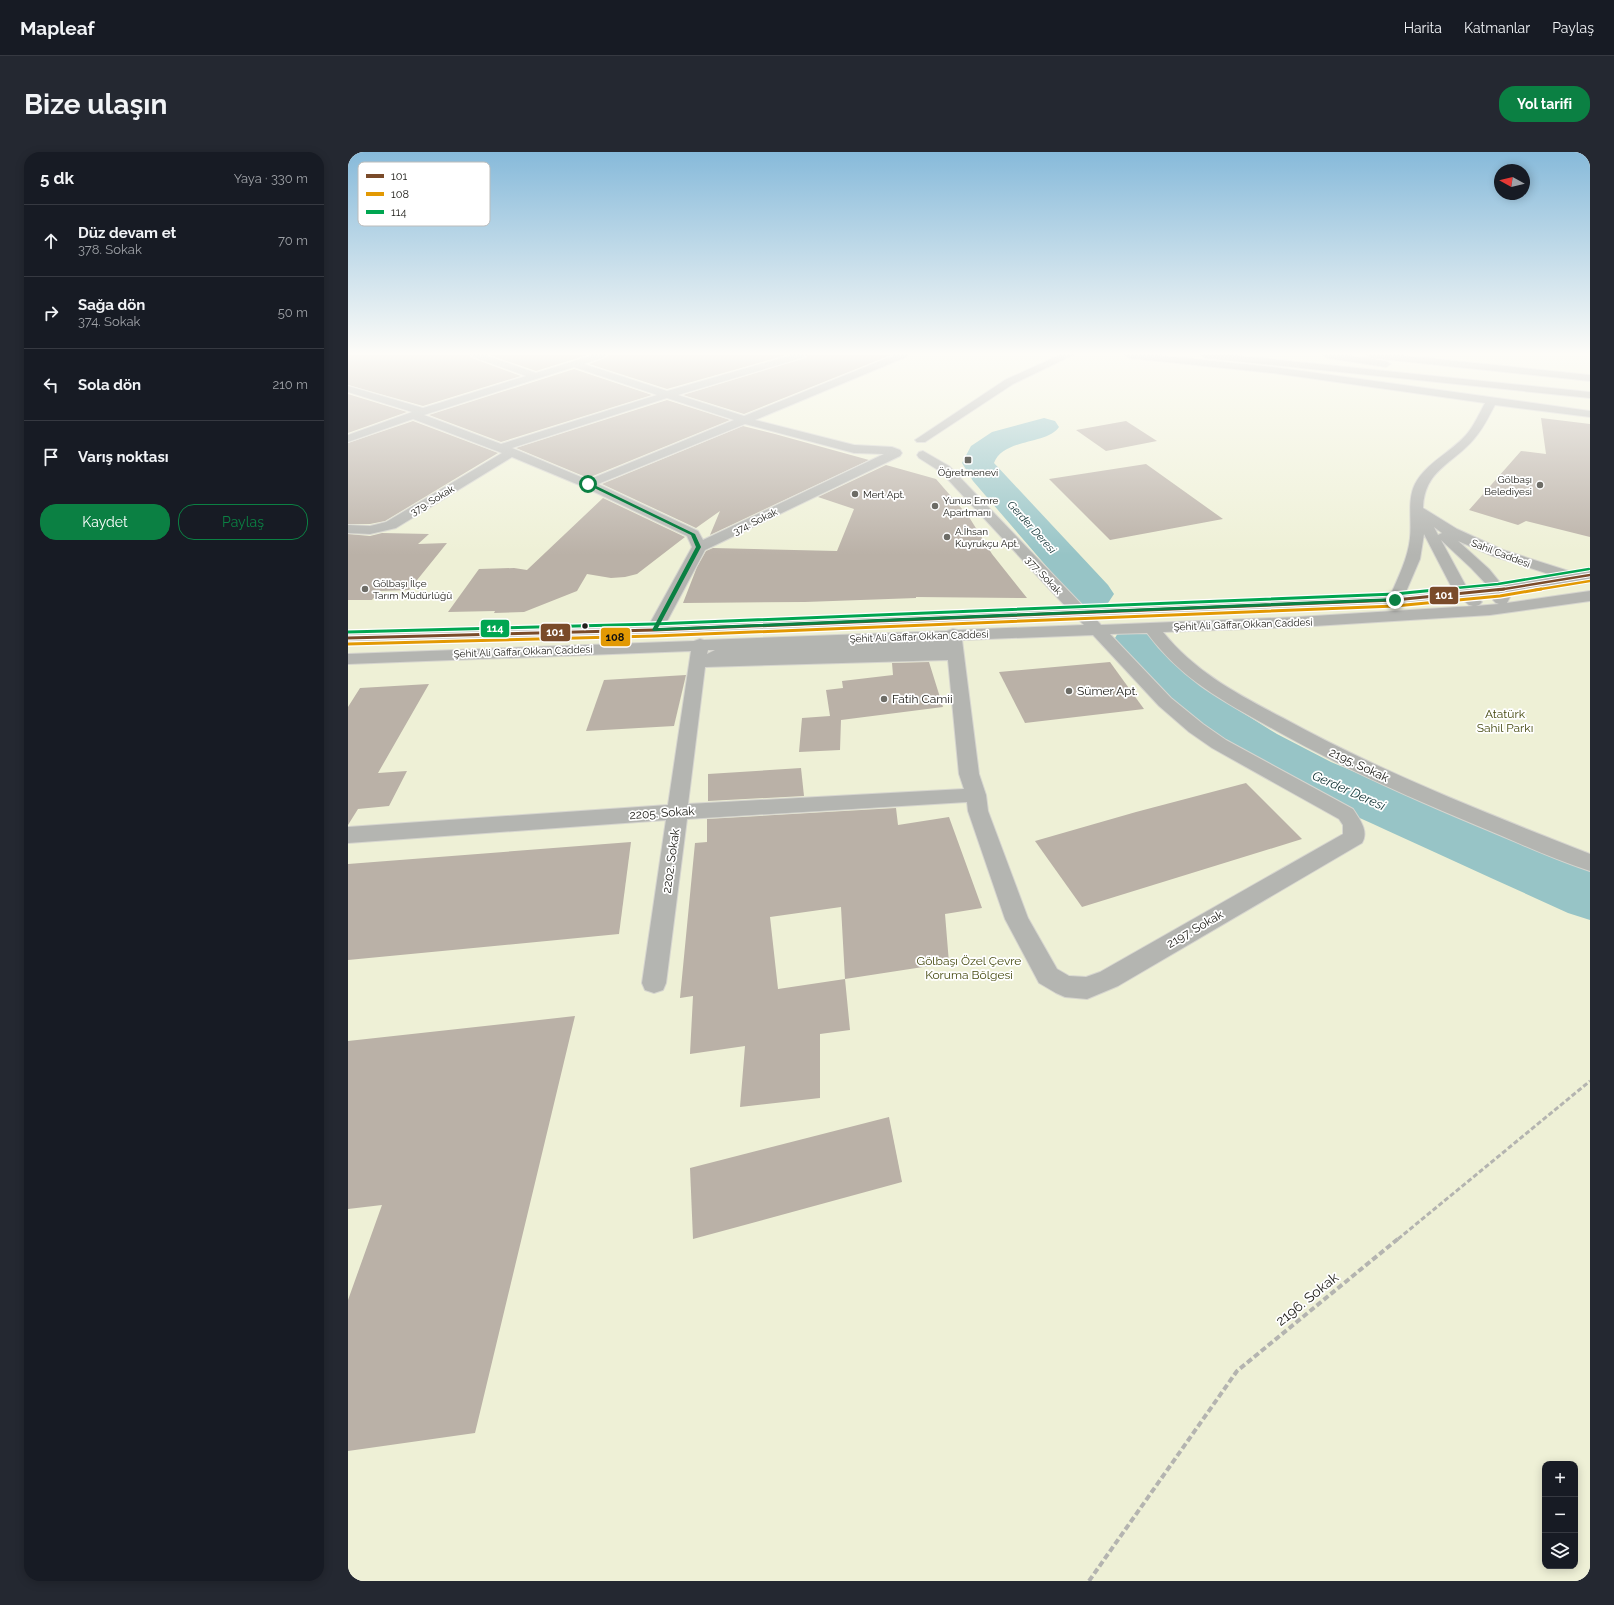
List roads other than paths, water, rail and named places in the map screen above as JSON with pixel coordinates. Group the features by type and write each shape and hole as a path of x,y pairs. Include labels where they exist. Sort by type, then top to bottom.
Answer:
{"street":[{"path":"348,439 396,422"},
{"path":"437,422 588,484 693,534 698,547 654,630"},
{"name":"379. Sokak","path":"348,529 369,531 382,529 391,525 506,450 588,422"},
{"path":"588,484 740,422"},
{"name":"377. Sokak","path":"750,422 854,449 911,450 945,469 1096,630"},
{"path":"911,450 921,440 949,422"},
{"path":"1395,600 1405,581 1413,559 1416,544 1418,510 1417,494 1420,485 1425,478 1470,437 1480,422"},
{"name":"374. Sokak","path":"698,547 911,450"},
{"path":"1418,510 1491,580 1499,590 1502,597 1499,604 1490,610 1457,594"},
{"path":"1418,510 1457,594 1469,612"},
{"name":"Sahil Caddesi","path":"1418,510 1455,534 1525,563 1575,578 1590,575"},
{"name":"Şehit Ali Gaffar Okkan Caddesi","path":"348,638 654,630 1395,600 1499,590 1575,578"},
{"name":"Şehit Ali Gaffar Okkan Caddesi","path":"348,659 953,634 1298,622 1469,612 1590,596"},
{"name":"2195. Sokak","path":"1152,628 1181,662 1206,681 1293,732 1371,772 1433,800 1590,863"},
{"name":"2197. Sokak","path":"953,634 969,774 976,795 978,811 1017,919 1048,976 1064,986 1087,988 1109,979 1354,838 1353,825 1346,814 1219,744 1196,728 1165,702 1096,630"},
{"name":"2202. Sokak","path":"654,983 700,644"},
{"path":"944,645 947,655 740,662 708,663 714,657 723,652 944,645"},
{"name":"2205. Sokak","path":"348,835 678,812 976,795"}],"waterway":[{"name":"Gerder Deresi","path":"1044,427 1003,439 982,453 978,463 985,474 1093,594"},
{"name":"Gerder Deresi","path":"1134,643 1164,677 1190,700 1223,724 1277,756 1312,775 1590,896"}],"place":[{"name":"Öğretmenevi","path":"968,460"},
{"name":"Gölbaşı Belediyesi","path":"1540,485"},
{"name":"Mert Apt.","path":"855,494"},
{"name":"Yunus Emre Apartmanı","path":"935,506"},
{"name":"A.İhsan Kuyrukçu Apt.","path":"947,537"},
{"name":"Gölbaşı İlçe Tarım Müdürlüğü","path":"365,589"},
{"name":"Sümer Apt.","path":"1069,691"},
{"name":"Fatih Camii","path":"884,699"}],"park label":[{"name":"Atatürk Sahil Parkı","path":"1505,721"},
{"name":"Gölbaşı Özel Çevre Koruma Bölgesi","path":"969,968"}]}
